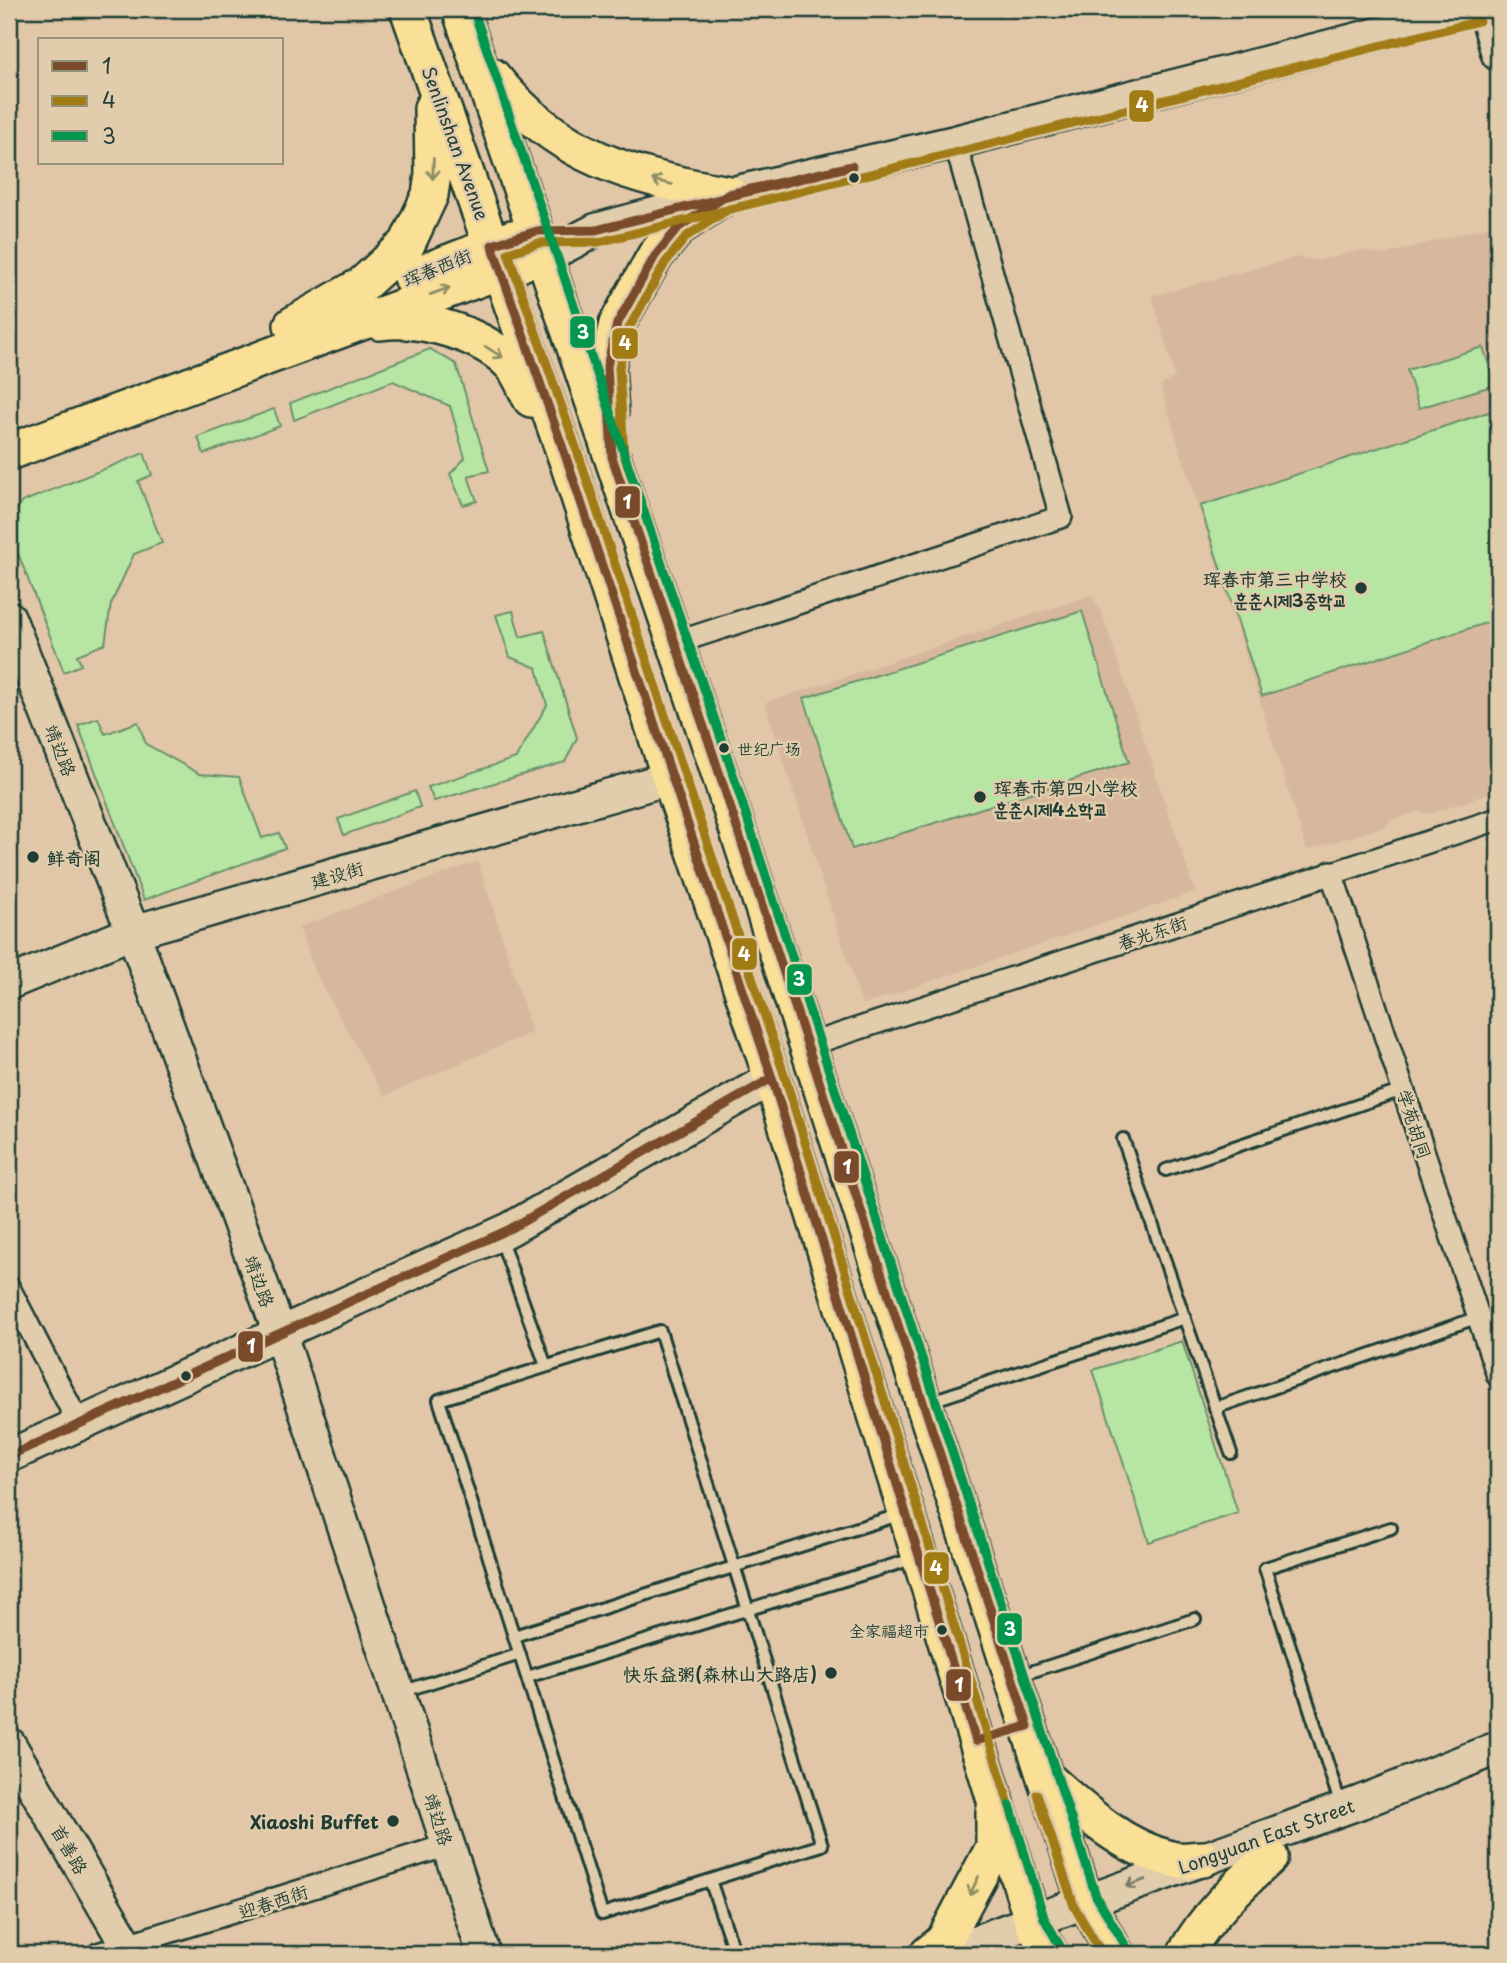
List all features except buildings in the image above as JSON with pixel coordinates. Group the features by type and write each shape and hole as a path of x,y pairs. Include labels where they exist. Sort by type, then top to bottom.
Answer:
{"main road":[{"name":"Senlinshan Avenue","path":"408,9 569,466 670,778 772,1079 976,1741 1042,1939"},
{"path":"460,9 676,643 805,1046 1090,1911 1116,1954"},
{"path":"477,58 517,107 547,131 620,170 659,182 729,194"},
{"path":"292,325 362,285 407,244 430,195 433,174 432,76"},
{"path":"612,457 607,366 617,324 655,256 679,227 729,194"},
{"name":"珲春西街","path":"9,430 292,325 541,243"},
{"name":"珲春西街","path":"9,452 335,329 496,257"},
{"path":"335,329 399,320 435,324 494,351 513,366 569,466"},
{"path":"976,1741 1028,1726"},
{"path":"1045,1777 1098,1824 1136,1844 1172,1860 1203,1859"},
{"path":"928,1954 944,1941 993,1847 994,1798"},
{"path":"1185,1954 1200,1928 1228,1896 1270,1857"}],"street":[{"name":"珲春西街","path":"541,243 729,194 955,142 1476,9"},
{"path":"1485,9 1498,54"},
{"path":"676,643 1061,517 955,142"},
{"name":"靖边路","path":"9,618 133,932 280,1334 484,1954"},
{"name":"建设街","path":"9,983 133,932 670,778"},
{"name":"春光东街","path":"805,1046 1498,819"},
{"name":"学苑胡同","path":"1331,872 1498,1376"},
{"path":"9,1456 499,1234 772,1079"},
{"path":"9,1288 79,1424"},
{"name":"首善路","path":"9,1744 119,1952"},
{"name":"Longyuan East Street","path":"1042,1939 1090,1911 1203,1859 1342,1809 1498,1748"},
{"name":"Longyuan East Street","path":"1090,1911 1270,1857 1498,1770"},
{"name":"迎春西街","path":"119,1952 448,1844"},
{"path":"942,1954 1042,1939"},
{"path":"1004,1954 1042,1939"}],"lane":[{"path":"1166,1170 1403,1090"},
{"path":"1123,1139 1231,1453"},
{"path":"499,1234 546,1366"},
{"path":"1216,1408 1479,1317"},
{"path":"922,1404 1185,1318"},
{"path":"660,1331 822,1844 602,1914 439,1400 546,1366 660,1331"},
{"path":"514,1636 905,1513"},
{"path":"1342,1809 1265,1568 1391,1528"},
{"path":"527,1676 919,1557"},
{"path":"1012,1678 1195,1619"},
{"path":"398,1693 520,1654"},
{"path":"710,1880 735,1954"}],"shaded area":[{"name":"珲春市第三中学校 훈춘시제3중학교","path":"1498,224 1498,790 1432,813 1416,812 1390,820 1387,826 1307,850 1160,386 1175,377 1152,296 1298,257 1317,261 1363,250 1383,255"},
{"name":"珲春市第四小学校 훈춘시제4소학교","path":"1092,595 1101,611 1195,892 862,1005 765,703"},
{"path":"478,861 532,1032 384,1096 317,976 299,927"}],"green space":[{"path":"1483,347 1495,385 1419,408 1407,370"},
{"path":"430,349 456,364 489,471 468,476 477,501 463,505 450,474 465,458 450,406 393,381 294,420 290,403"},
{"path":"274,409 280,426 204,454 198,437"},
{"path":"1498,409 1498,619 1262,696 1200,506"},
{"path":"144,453 152,475 138,481 162,543 134,554 111,604 105,644 77,655 81,665 64,672 9,530 9,522 22,502"},
{"path":"513,611 520,637 544,631 577,738 565,762 434,801 428,787 516,758 547,705 537,668 510,657 496,615"},
{"path":"1082,611 1129,762 852,849 804,698"},
{"path":"98,718 105,734 138,722 146,744 200,774 239,777 262,838 279,833 285,848 144,900 78,725"},
{"path":"415,791 420,807 344,835 338,819"},
{"path":"1182,1341 1238,1513 1149,1542 1093,1370"}],"transit line":[{"name":"3","path":"473,9 727,756 1096,1896 1127,1948"},
{"name":"4","path":"1061,1948 1044,1918 784,1074 581,462 508,253 539,243 599,242 1479,21"},
{"name":"1","path":"723,198 729,194 852,166"},
{"name":"1","path":"723,198 852,166"},
{"name":"1","path":"723,198 679,227 655,256 617,324 607,366 612,457 715,760 1028,1726 976,1741 772,1078 569,466 492,245 537,231 596,230 723,198"},
{"name":"4","path":"645,514 624,455 619,367 629,328 665,263 687,236 729,209"},
{"name":"1","path":"9,1456 510,1229 772,1078"},
{"name":"4","path":"1037,1794 1074,1906 1102,1954"},
{"name":"3","path":"1010,1805 1044,1918 1061,1948"}],"place":[{"name":"珲春市第三中学校 훈춘시제3중학교","path":"1361,588"},
{"name":"世纪广场","path":"724,748"},
{"name":"珲春市第四小学校 훈춘시제4소학교","path":"980,797"},
{"name":"鲜奇阁","path":"33,857"},
{"name":"全家福超市","path":"942,1630"},
{"name":"快乐益粥(森林山大路店)","path":"831,1673"},
{"name":"Xiaoshi Buffet","path":"393,1821"}]}
